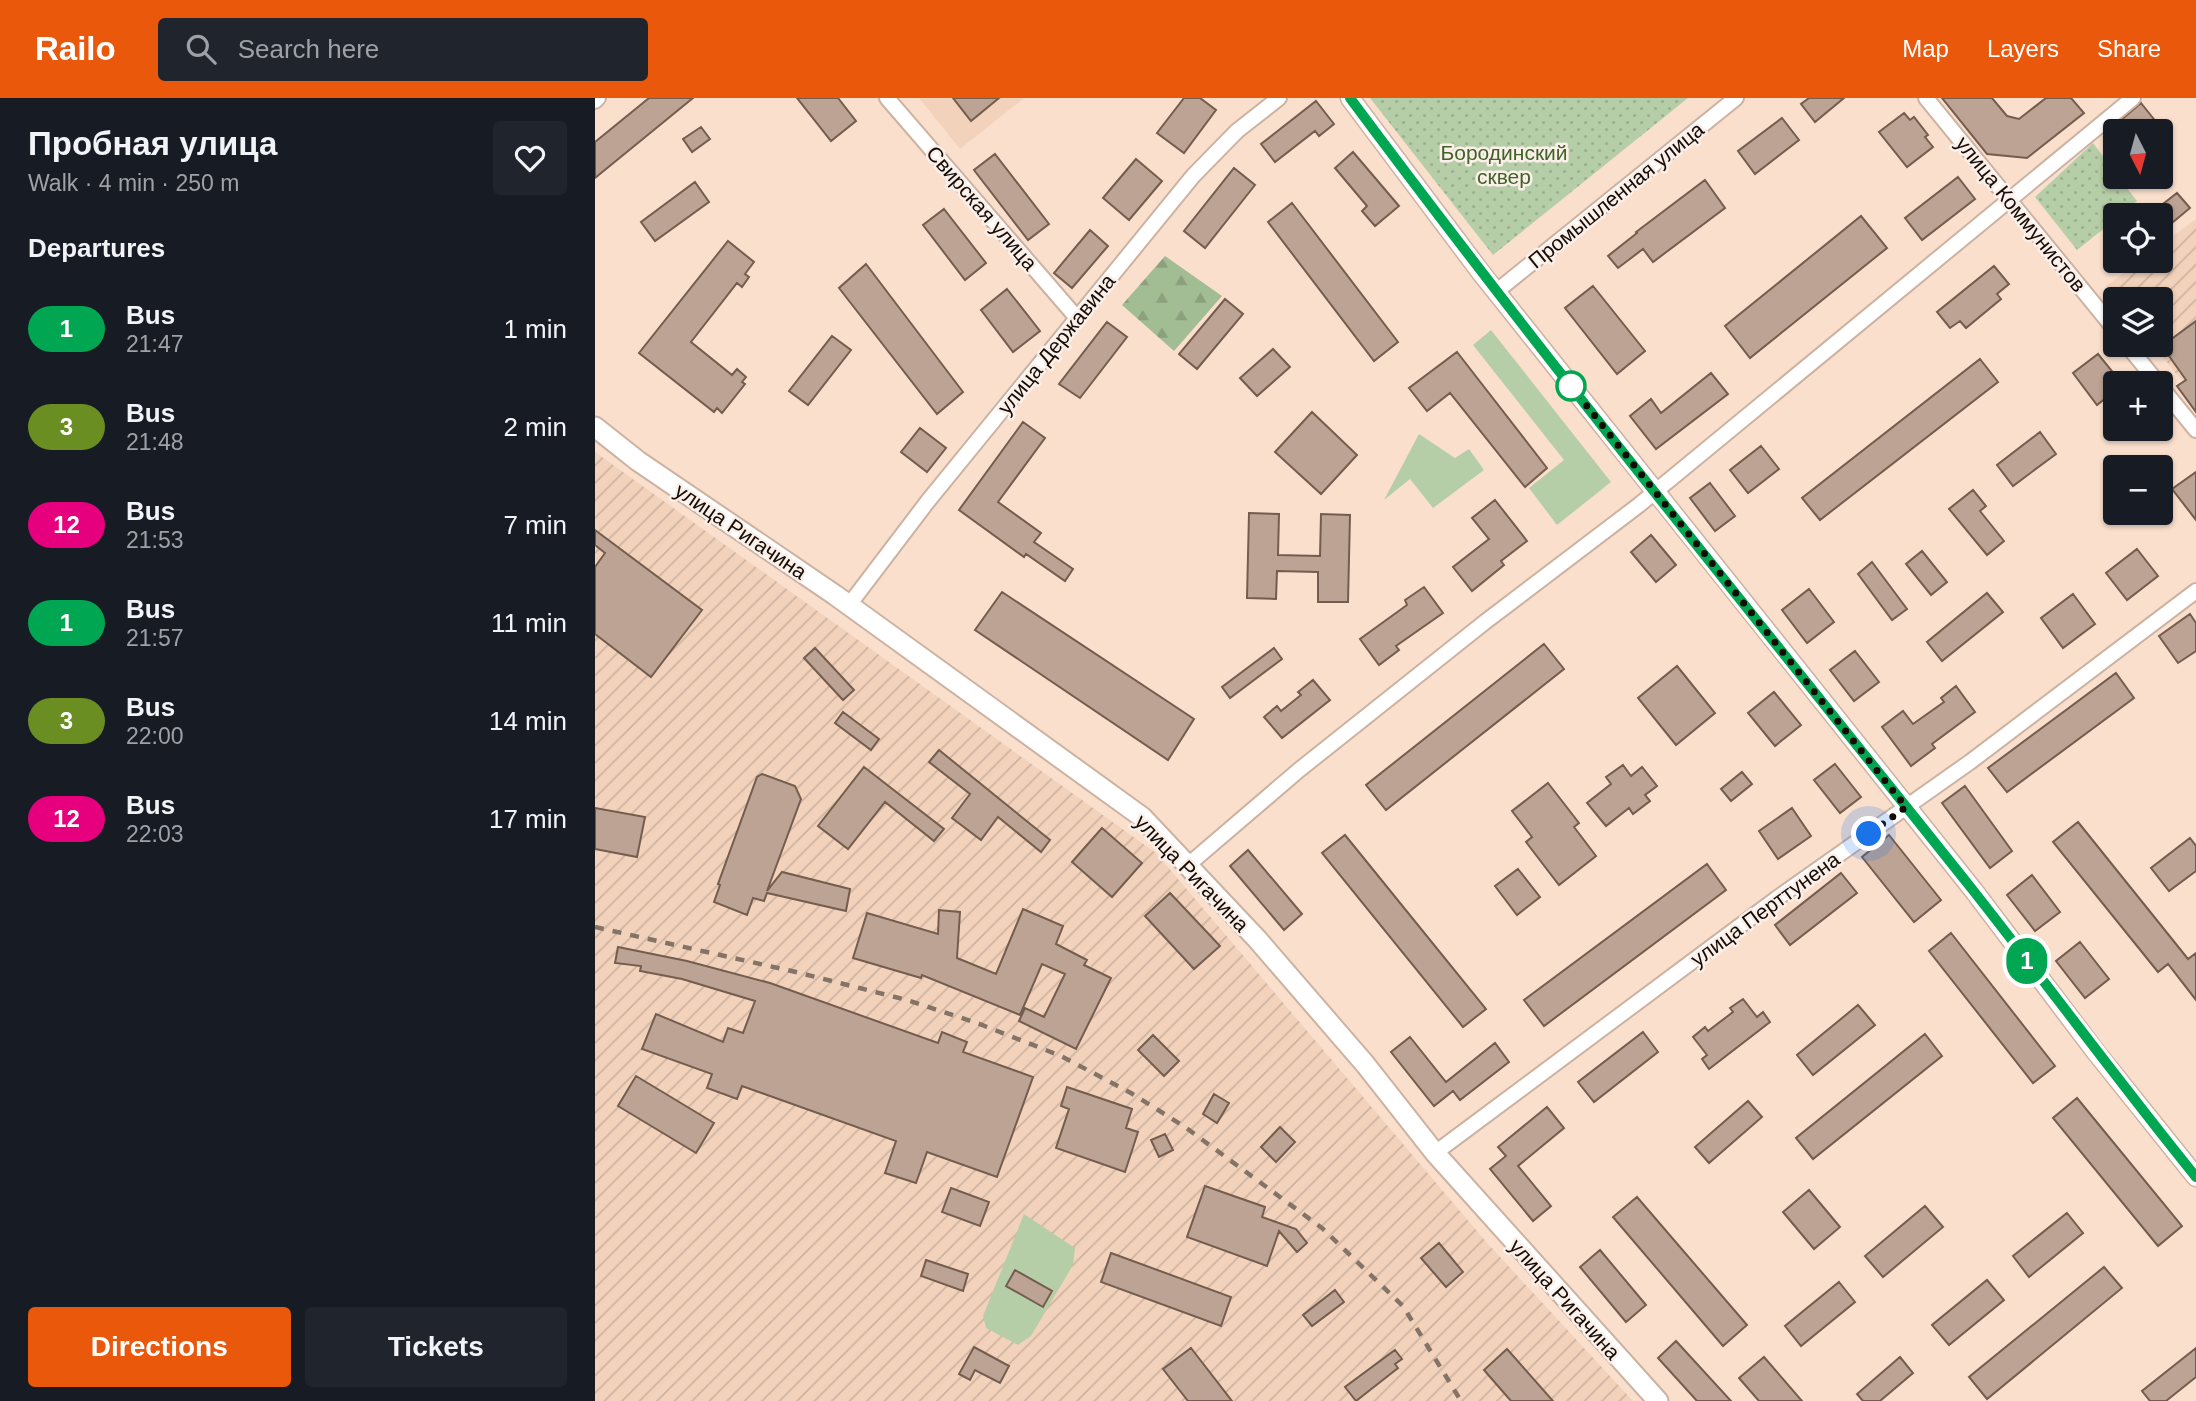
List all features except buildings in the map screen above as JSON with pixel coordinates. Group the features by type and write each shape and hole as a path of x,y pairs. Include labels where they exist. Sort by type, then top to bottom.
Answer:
{"main road":[{"name":"улица Ригачина","path":"595,427 638,461 849,605 1142,817 1365,1064 1435,1153 1658,1401"}],"street":[{"name":"Свирская улица","path":"887,98 1077,318"},
{"name":"улица Державина","path":"849,605 928,501 1193,176 1237,131 1279,98"},
{"path":"1350,98 1497,291 2196,1177"},
{"name":"Промышленная улица","path":"1497,291 1736,98"},
{"name":"улица Коммунистов","path":"1926,98 2103,315"},
{"path":"1188,865 1299,770 1485,622 1655,492 2133,98"},
{"path":"2137,357 2148,371"},
{"path":"2173,401 2196,430"},
{"name":"улица Перттунена","path":"1435,1153 1765,907 1970,762 2196,591"}],"shaded area":[{"path":"919,98 1024,98 960,149"},
{"path":"2196,219 2196,398 2163,357 2173,357 2173,287 2106,286 2124,273 2173,273 2173,236"},
{"path":"595,452 1156,853 1488,1244 1633,1401 595,1401"}],"green space":[{"name":"Бородинский сквер","path":"1370,98 1688,98 1493,255"},
{"path":"2093,143 2103,156 2103,189 2128,189 2137,201 2103,203 2103,229 2077,250 2035,197"},
{"path":"1165,256 1222,296 1174,351 1122,305"},
{"path":"1491,330 1611,482 1557,525 1529,488 1564,460 1473,345"},
{"path":"1419,434 1455,458 1469,449 1484,470 1433,508 1410,479 1384,500"},
{"path":"1024,1214 1075,1248 1073,1265 1031,1336 1018,1345 986,1328 983,1316"}],"railway":[{"path":"595,927 907,1000 977,1023 1061,1056 1131,1093 1185,1127 1322,1228 1403,1306 1461,1401"}],"bus line":[{"name":"1","path":"1350,98 1482,274 1973,891 2095,1051 2196,1177"}],"route":[{"path":"1571,386 1906,807 1869,834"}]}
